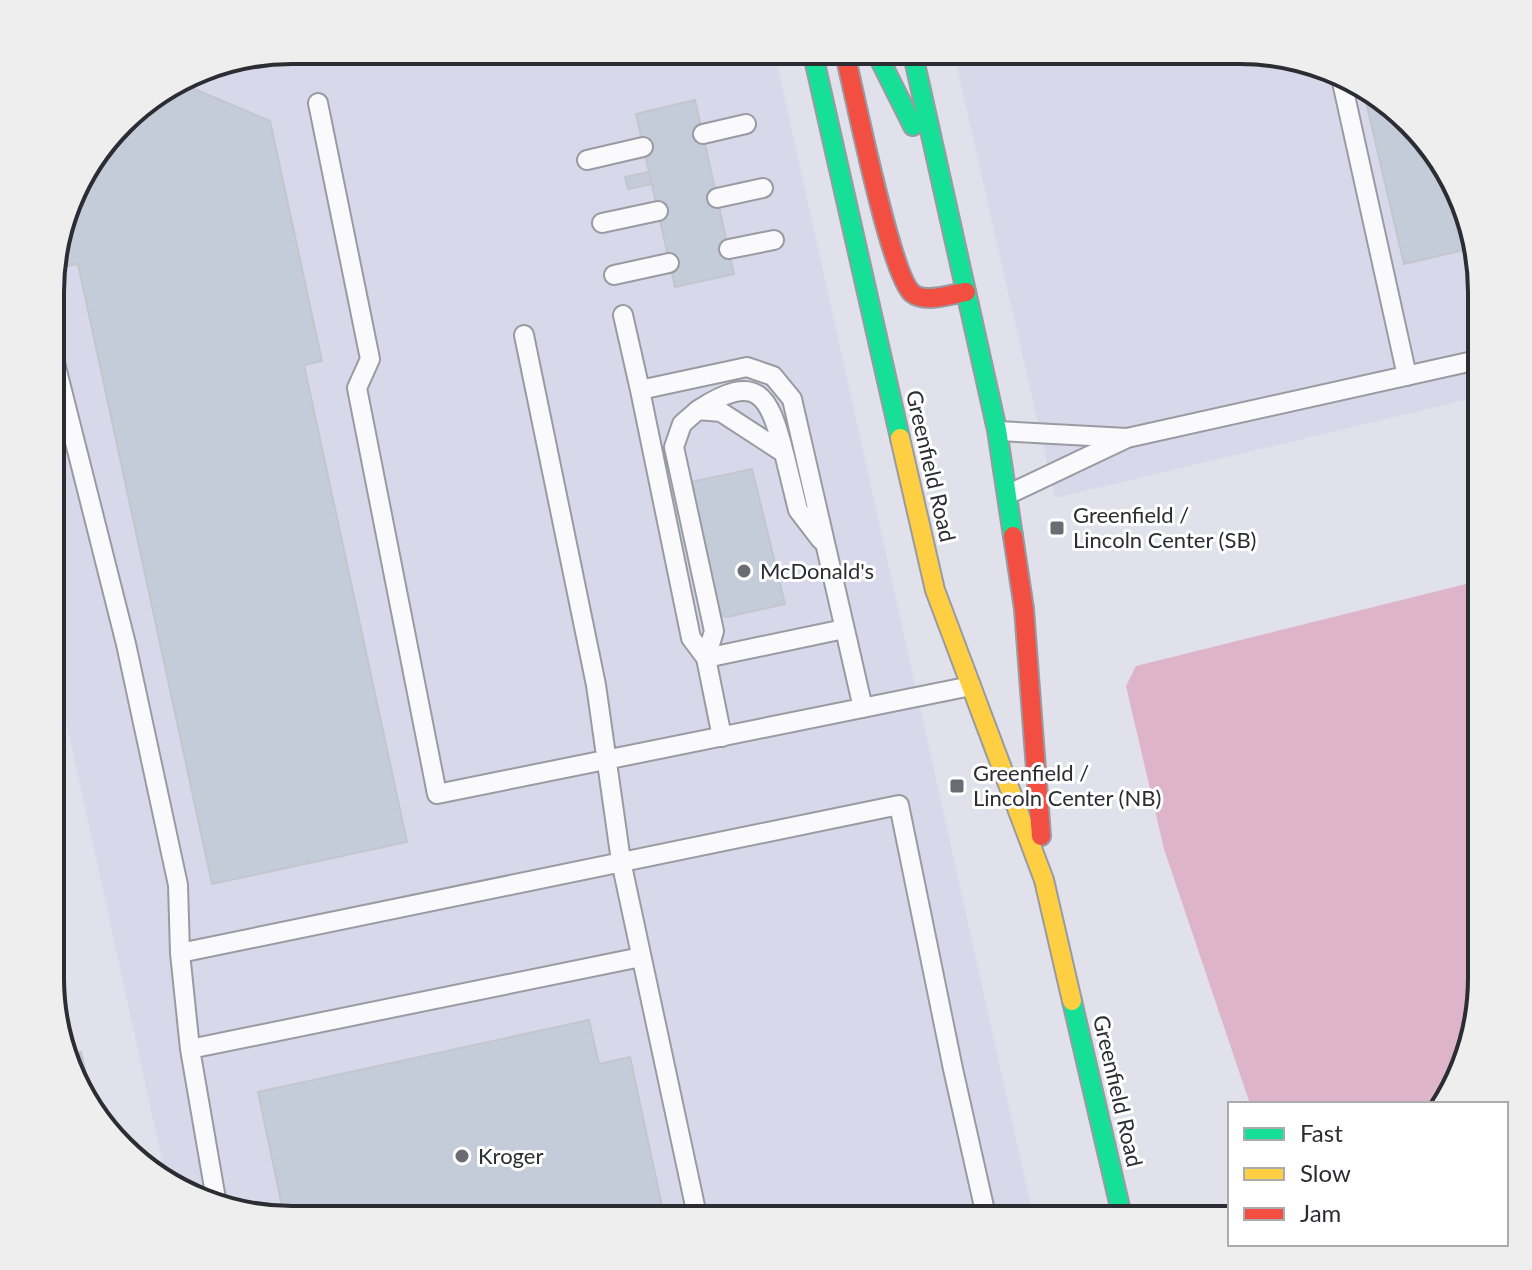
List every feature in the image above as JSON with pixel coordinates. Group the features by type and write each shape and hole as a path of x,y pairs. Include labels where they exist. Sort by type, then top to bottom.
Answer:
{"main road":[{"name":"Greenfield Road","path":"815,64 935,590 1044,880 1120,1206"},
{"path":"847,64 890,240 903,281 914,295 928,298 966,292"},
{"path":"882,64 940,178"},
{"name":"Greenfield Road","path":"916,64 997,430 1024,609 1044,880"}],"lane":[{"path":"919,78 920,64"},
{"path":"1344,90 1407,376"},
{"path":"318,103 370,359 357,388 437,794 971,686"},
{"path":"703,134 746,124"},
{"path":"587,160 643,147"},
{"path":"717,198 763,188"},
{"path":"602,223 658,211"},
{"path":"729,249 774,240"},
{"path":"614,275 669,263"},
{"path":"623,315 691,638 706,658 722,737"},
{"path":"524,335 596,685 621,861 695,1206"},
{"path":"1007,495 1127,438 1468,362"},
{"path":"640,390 747,367 773,376 792,399 863,708"},
{"path":"706,658 714,631 674,447 682,424 721,395 741,390 757,395 769,404 798,510 825,545"},
{"path":"64,399 126,644 178,885 180,953 190,1049 215,1192"},
{"path":"698,410 721,412 784,453"},
{"path":"997,430 1127,438"},
{"path":"706,658 844,629"},
{"path":"180,953 899,805 984,1206"},
{"path":"190,1049 641,957"}],"shaded area":[{"path":"277,64 777,64 1031,1206 292,1206 233,1198 205,1189 163,1166 64,712 64,292 72,233 81,205 95,178 121,142 153,111 205,81 248,68"},
{"path":"956,64 1269,66 1327,81 1366,102 1401,131 1421,153 1437,178 1451,205 1464,248 1468,277 1468,399 1055,498"},
{"path":"1468,583 1466,1007 1451,1065 1431,1102 1249,1102 1164,849 1126,686 1136,666"}],"building":[{"path":"192,88 270,121 322,361 304,365 407,842 212,884 78,264 66,266 81,205 102,166 153,111"},
{"path":"695,100 734,274 675,287 636,114"},
{"path":"1366,102 1401,131 1430,166 1451,205 1464,248 1404,264"},
{"path":"649,172 652,184 628,189 625,177"},
{"name":"McDonald's","path":"752,469 785,604 720,616 691,482"},
{"name":"Kroger","path":"589,1020 599,1064 630,1057 662,1206 282,1205 258,1092"},
{"path":"81,1052 86,1075 81,1065 77,1053"}],"traffic: fast":[{"path":"815,64 900,438"},
{"path":"882,64 913,126"},
{"path":"915,64 997,430 1013,536"},
{"path":"1072,1001 1120,1206"}],"traffic: slow":[{"path":"900,438 935,590 1044,880 1072,1001"}],"traffic: jam":[{"path":"847,64 883,218 903,279 912,293 924,298 966,292"},
{"path":"1013,536 1024,609 1041,836"}],"place":[{"name":"Greenfield / Lincoln Center (SB)","path":"1057,528"},
{"name":"McDonald's","path":"744,571"},
{"name":"Greenfield / Lincoln Center (NB)","path":"957,786"},
{"name":"Kroger","path":"462,1156"}]}
